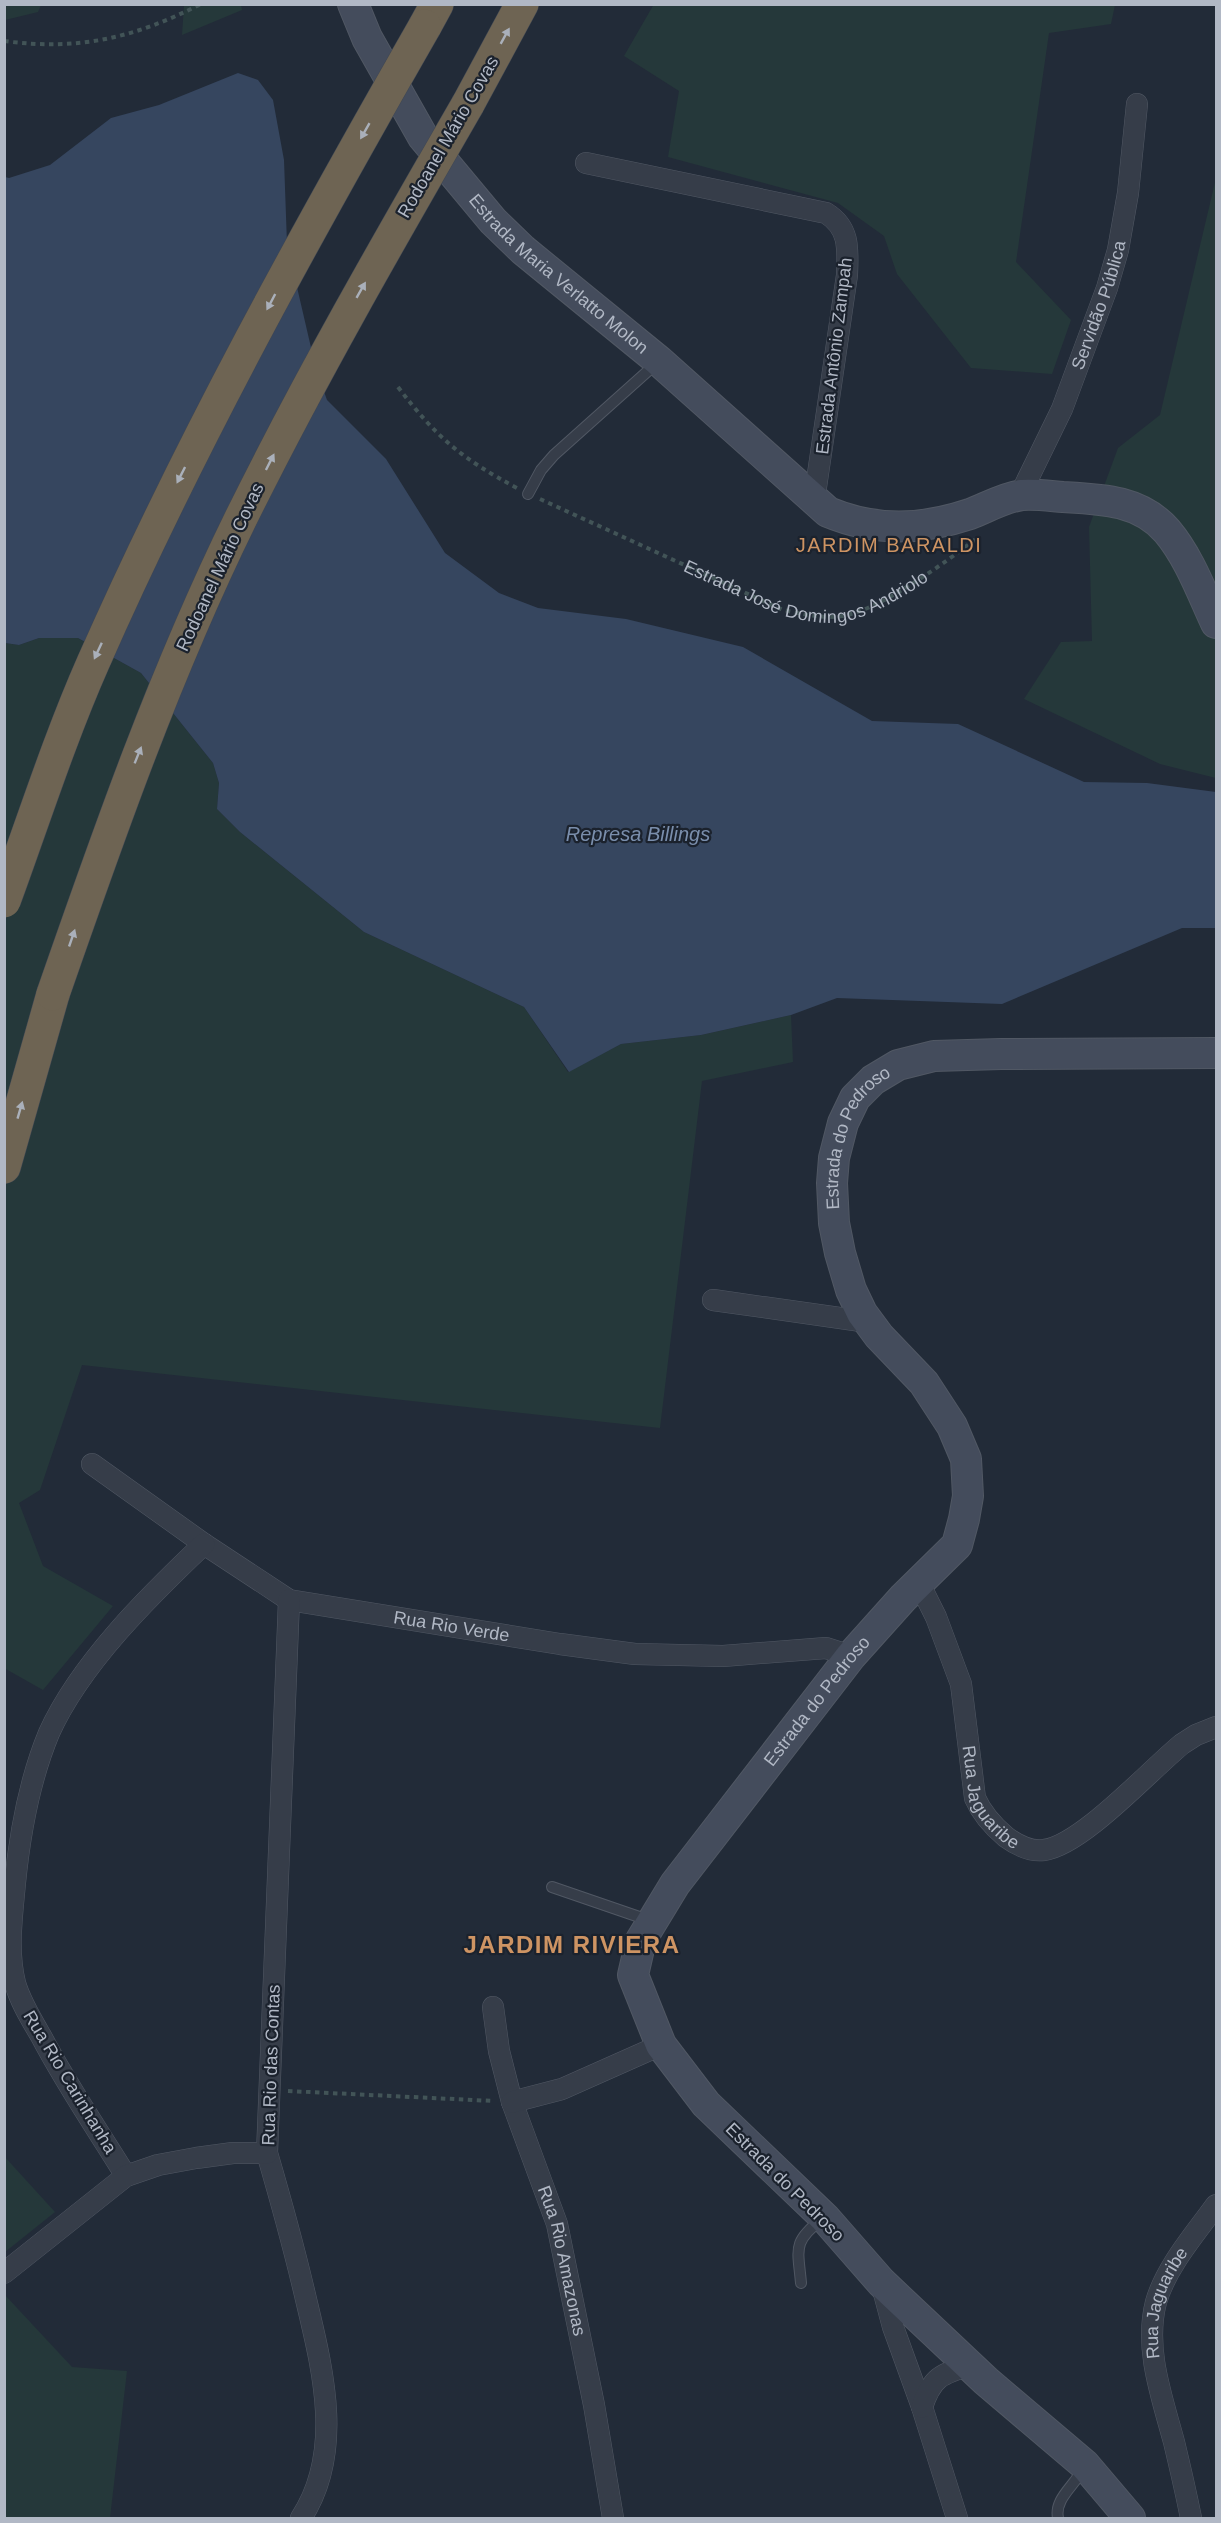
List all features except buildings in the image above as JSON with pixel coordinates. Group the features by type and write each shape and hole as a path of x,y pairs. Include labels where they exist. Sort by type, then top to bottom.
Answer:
{"highway":[{"name":"Rodoanel Mário Covas","path":"4,1167 53,994 127,782 185,639 239,521 345,316 468,104 522,4"},
{"path":"4,901 92,665 155,529 304,239 431,15"}],"main road":[{"name":"Estrada Maria Verlatto Molon","path":"353,4 367,38 396,92 423,136 468,193 523,250 659,361 814,501"},
{"path":"814,501 828,512 847,520 894,528 947,521 1020,495 1108,499 1128,504 1146,513 1162,525 1180,549 1216,623"},
{"name":"Estrada do Pedroso","path":"1130,2518 1085,2465 970,2365 881,2282 825,2218 706,2104 661,2045 633,1975 641,1940 675,1884 851,1656 957,1545 968,1496 966,1459 952,1426 934,1397 868,1322 850,1290 840,1253 834,1223 832,1183 834,1158 843,1123 855,1098 873,1080 898,1065 934,1056 1000,1053 1216,1053"}],"street":[{"name":"Servidão Pública","path":"1020,495 1062,409 1107,288 1118,250 1126,204 1137,104"},
{"name":"Estrada Antônio Zampah","path":"586,163 798,206 826,213 837,220 845,232 848,251 847,275 814,501"},
{"path":"713,1300 868,1322"},
{"name":"Rua Rio Verde","path":"92,1464 204,1544 289,1600 635,1654 723,1656 826,1648 851,1656"},
{"name":"Rua Rio Carinhanha","path":"126,2176 49,2053 15,1983 11,1940 18,1851 33,1779 50,1732 63,1707 98,1656 153,1593 204,1544"},
{"name":"Rua Jaguaribe","path":"919,1583 936,1617 961,1684 975,1798 980,1810 998,1830 1017,1845 1033,1850 1046,1850 1065,1842 1093,1824 1176,1748 1196,1735 1216,1727"},
{"name":"Rua Rio das Contas","path":"289,1600 267,2153 291,2237 324,2374 327,2418 323,2462 310,2505 301,2518"},
{"name":"Rua Rio Amazonas","path":"493,2007 499,2051 512,2102 557,2224 594,2405 613,2518"},
{"path":"512,2102 535,2098 562,2089 661,2045"},
{"path":"4,2273 126,2176 158,2165 196,2158 233,2153 267,2153"},
{"name":"Rua Jaguaribe","path":"1191,2518 1154,2364 1152,2325 1157,2301 1167,2276 1216,2205"},
{"path":"881,2282 893,2327 922,2407 957,2518"},
{"path":"922,2407 929,2388 943,2374 970,2365"}],"lane":[{"path":"528,494 541,470 554,455 659,361"},
{"path":"552,1887 651,1921"},
{"path":"801,2283 798,2244 807,2231 825,2218"},
{"path":"1058,2518 1056,2510 1062,2497 1078,2480 1085,2465"}],"path":[{"path":"4,40 40,46 109,40 168,19 201,4"},
{"name":"Estrada José Domingos Andriolo","path":"398,387 426,423 450,446 493,475 528,494 783,610 819,618 844,616 867,609 959,552 982,534"},
{"path":"269,2090 512,2102"}],"shaded area":[{"path":"654,4 1115,5 1111,24 1049,33 1016,262 1071,320 1052,374 971,368 897,274 884,236 838,203 668,157 679,91 624,56"},
{"path":"4,5 41,5 38,12 5,20"},
{"path":"184,5 241,5 242,10 182,35"},
{"path":"1216,178 1216,778 1160,764 1024,699 1061,642 1092,641 1089,527 1118,448 1160,415"},
{"path":"39,638 78,638 141,673 213,763 219,783 217,809 240,832 364,932 524,1007 568,1072 621,1044 701,1035 791,1015 793,1062 702,1081 660,1428 82,1365 40,1490 19,1503 43,1566 113,1606 43,1690 4,1668 4,643 19,645"},
{"path":"4,2156 55,2212 5,2252 4,2252"},
{"path":"4,2294 72,2367 127,2371 110,2518 5,2518"}],"water":[{"name":"Represa Billings","path":"238,73 258,80 273,100 284,160 287,244 316,369 327,400 386,459 445,553 499,593 538,608 626,619 743,647 872,721 958,724 1084,782 1147,783 1216,792 1216,928 1182,928 1002,1004 837,998 791,1015 701,1035 621,1044 569,1072 524,1007 364,932 240,832 217,809 219,783 213,763 141,673 78,638 39,638 19,645 5,643 5,177 9,178 50,165 111,118 159,105"}],"district":[{"name":"JARDIM BARALDI","path":"889,545"},
{"name":"JARDIM RIVIERA","path":"572,1944"}]}
